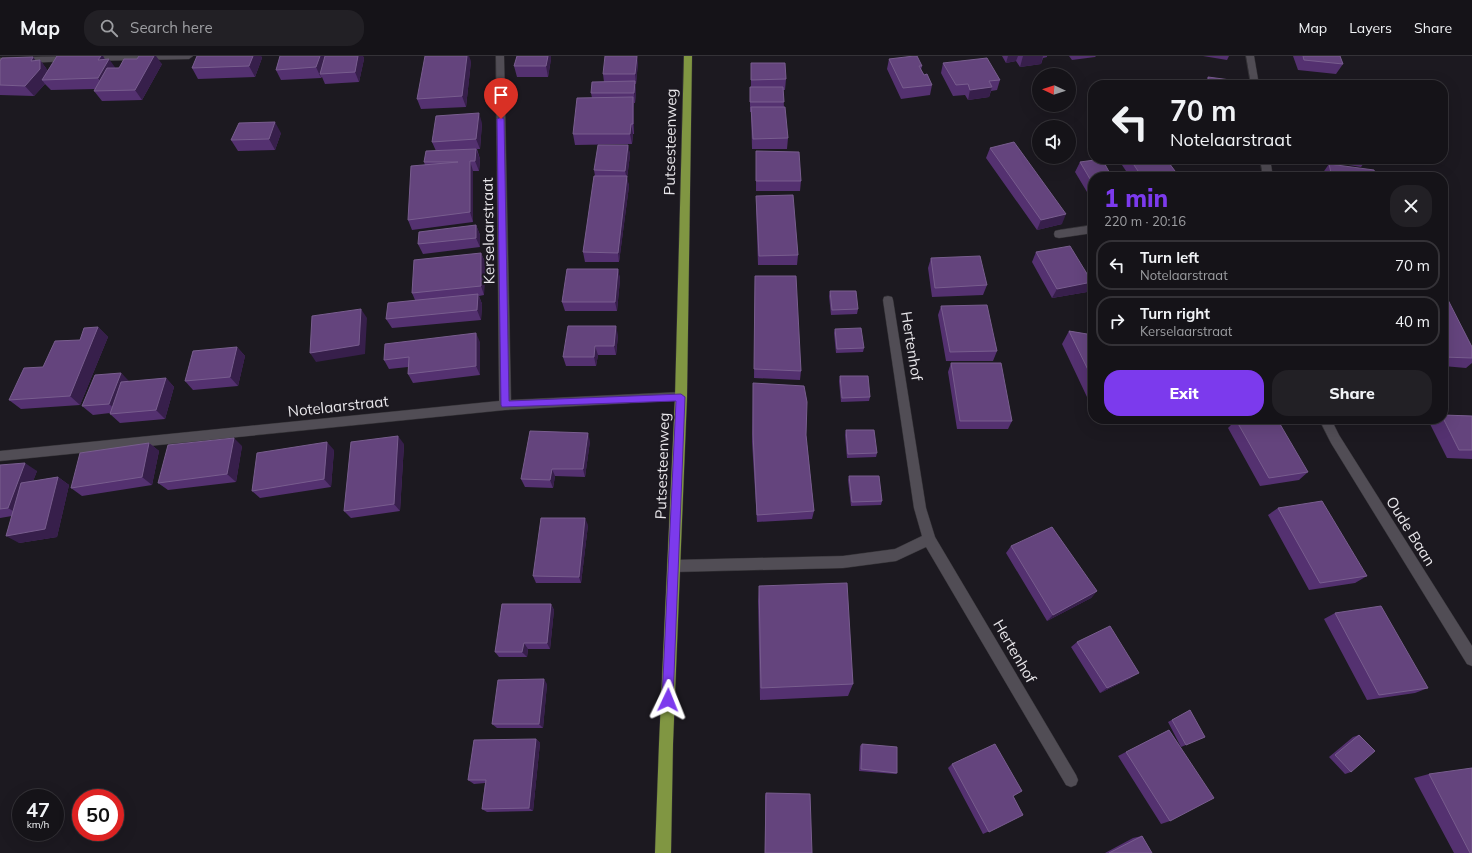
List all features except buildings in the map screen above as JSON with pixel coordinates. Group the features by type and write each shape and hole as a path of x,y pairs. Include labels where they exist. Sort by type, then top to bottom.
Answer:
{"main road":[{"name":"Putsesteenweg","path":"663,853 666,744 681,397 688,56"}],"street":[{"path":"0,61 189,56"},
{"name":"Kerselaarstraat","path":"500,56 505,405"},
{"path":"1250,56 1254,80"},
{"path":"1059,234 1088,230"},
{"name":"Hertenhof","path":"888,300 920,508 929,539 1071,780"},
{"name":"Notelaarstraat","path":"0,456 505,405 681,397"},
{"name":"Oude Baan","path":"1328,424 1335,439 1472,659"},
{"path":"674,566 843,562 896,555 929,539"}],"route":[{"path":"501,119 505,405 681,397 668,700"}]}
